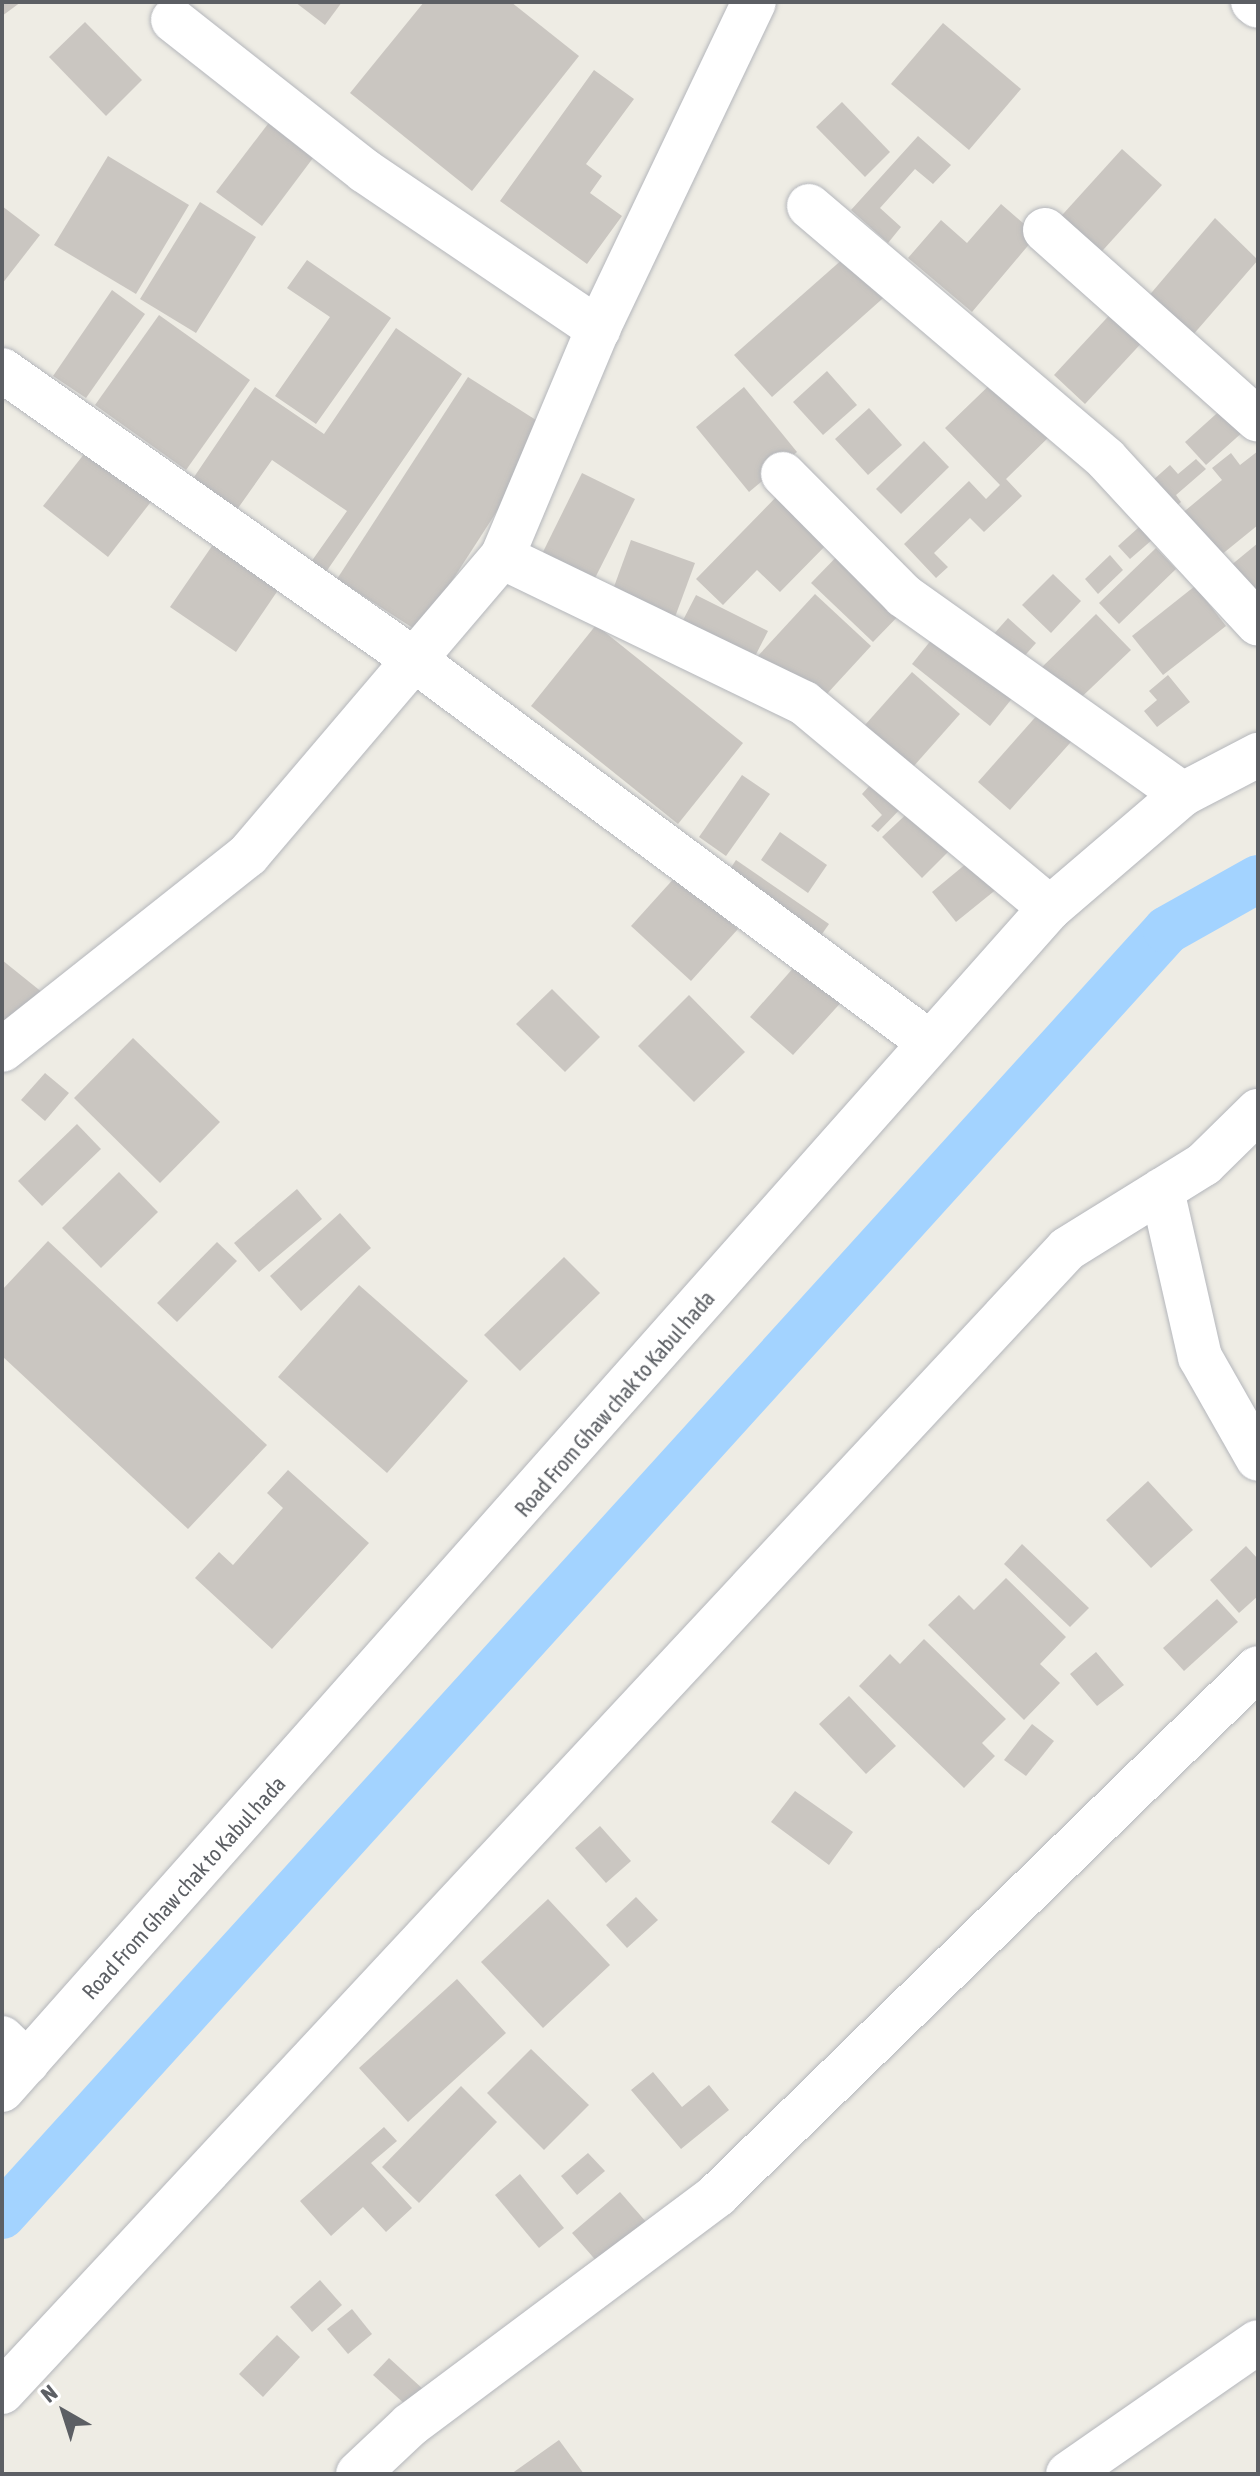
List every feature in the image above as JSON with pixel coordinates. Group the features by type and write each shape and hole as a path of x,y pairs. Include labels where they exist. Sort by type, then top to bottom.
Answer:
{"street":[{"path":"2,1050 248,855 502,557 598,329 754,2"},
{"path":"1253,2 1258,6"},
{"path":"173,20 365,171 598,329"},
{"path":"809,206 1106,459 1258,624"},
{"path":"1045,230 1258,420"},
{"path":"2,370 413,659 929,1042"},
{"path":"783,474 904,596 1183,794"},
{"path":"502,557 804,703 1050,908"},
{"name":"Road From Ghaw chak to Kabul hada","path":"10,2063 509,1526 929,1042 1050,908 1183,794 1258,755"},
{"path":"2,2392 1067,1249 1204,1164 1258,1111"},
{"path":"1162,1190 1200,1357 1258,1459"},
{"path":"358,2474 410,2425 717,2195 1258,1668"},
{"path":"1068,2474 1258,2342"}],"building":[{"path":"2,2 21,2 2,16"},
{"path":"295,2 342,2 325,25"},
{"path":"424,2 511,2 579,56 472,191 350,93"},
{"path":"85,22 142,80 106,116 49,57"},
{"path":"943,23 1021,89 969,150 891,84"},
{"path":"594,70 634,99 586,164 602,176 590,193 622,216 587,264 500,201"},
{"path":"842,102 890,152 865,177 816,127"},
{"path":"277,112 322,146 262,226 216,192"},
{"path":"918,136 951,165 933,184 915,169 880,208 901,227 888,243 851,210"},
{"path":"1122,149 1162,185 1094,260 1054,224"},
{"path":"108,156 189,205 136,294 54,245"},
{"path":"200,202 256,237 196,333 140,299"},
{"path":"1001,204 1037,235 972,312 908,258 941,220 967,243"},
{"path":"2,206 40,235 2,284"},
{"path":"1215,218 1258,260 1192,336 1147,298"},
{"path":"853,250 890,292 772,397 734,355"},
{"path":"307,260 391,318 316,424 275,396 330,317 287,288"},
{"path":"112,290 145,314 86,398 53,376"},
{"path":"1116,308 1147,337 1085,404 1054,375"},
{"path":"159,315 250,380 186,470 95,405"},
{"path":"396,328 462,374 326,572 311,562 347,511 272,460 236,511 192,480 255,387 324,434"},
{"path":"827,371 857,405 823,435 793,402"},
{"path":"1002,373 1056,430 1006,479 1022,496 984,532 970,518 934,553 948,567 936,578 904,544 969,481 986,499 1000,485 945,428"},
{"path":"468,377 550,429 419,632 337,579"},
{"path":"744,387 797,452 749,492 696,427"},
{"path":"1225,406 1245,430 1206,465 1185,442"},
{"path":"869,408 902,445 868,475 835,439"},
{"path":"924,441 949,467 901,514 876,489"},
{"path":"92,444 157,494 108,557 43,506"},
{"path":"1258,451 1258,525 1210,564 1174,520 1222,480 1212,468 1231,453 1240,465"},
{"path":"1196,459 1206,469 1176,495 1181,502 1167,514 1144,488 1170,465 1178,474"},
{"path":"582,473 635,499 591,586 539,560"},
{"path":"783,490 833,538 780,592 757,570 723,605 696,579"},
{"path":"1148,519 1160,533 1130,559 1118,546"},
{"path":"223,530 289,574 236,652 170,607"},
{"path":"631,540 695,563 675,617 611,595"},
{"path":"1258,543 1258,604 1224,571"},
{"path":"846,547 907,607 873,642 811,583"},
{"path":"1156,548 1176,569 1119,624 1099,603"},
{"path":"1110,555 1123,570 1098,594 1085,579"},
{"path":"1053,574 1081,601 1051,633 1022,605"},
{"path":"1195,586 1226,626 1163,675 1132,636"},
{"path":"815,594 871,646 813,709 757,657"},
{"path":"696,595 768,631 751,664 679,628"},
{"path":"1096,614 1131,650 1070,708 1036,673"},
{"path":"1008,618 1036,643 1020,661 992,636"},
{"path":"596,625 743,743 678,824 531,706"},
{"path":"936,634 1014,696 990,726 912,664"},
{"path":"912,672 960,714 905,776 857,734"},
{"path":"1168,675 1190,702 1157,727 1144,711 1157,700 1149,691"},
{"path":"1047,704 1079,733 1010,810 978,782"},
{"path":"881,773 909,800 878,832 871,826 882,815 862,794"},
{"path":"742,775 770,794 726,856 699,837"},
{"path":"914,807 953,847 922,878 882,837"},
{"path":"780,832 827,865 808,893 761,860"},
{"path":"973,858 998,888 956,922 932,892"},
{"path":"736,860 829,924 813,947 720,884"},
{"path":"677,875 738,929 691,981 631,926"},
{"path":"802,958 846,997 793,1055 750,1017"},
{"path":"2,960 43,993 2,1044"},
{"path":"552,989 600,1037 565,1072 516,1024"},
{"path":"689,995 745,1052 694,1102 638,1046"},
{"path":"133,1038 220,1122 160,1183 74,1098"},
{"path":"45,1073 69,1093 45,1121 21,1100"},
{"path":"77,1124 101,1149 42,1206 18,1181"},
{"path":"119,1172 158,1212 101,1268 62,1228"},
{"path":"297,1189 322,1219 259,1272 234,1243"},
{"path":"340,1213 371,1248 301,1311 270,1276"},
{"path":"48,1241 267,1445 188,1529 2,1356 2,1290"},
{"path":"217,1242 237,1261 177,1322 157,1303"},
{"path":"564,1257 600,1293 520,1371 484,1335"},
{"path":"359,1285 468,1381 387,1473 278,1377"},
{"path":"288,1470 369,1543 272,1649 195,1578 219,1552 233,1565 283,1508 267,1493"},
{"path":"1148,1481 1193,1530 1151,1568 1106,1520"},
{"path":"1022,1544 1089,1608 1070,1627 1004,1564"},
{"path":"1246,1546 1258,1559 1258,1596 1239,1613 1210,1580"},
{"path":"1006,1578 1066,1637 1040,1664 1060,1683 1024,1720 928,1625 959,1595 974,1610"},
{"path":"1217,1599 1238,1622 1184,1671 1163,1648"},
{"path":"924,1639 1006,1719 982,1743 995,1756 964,1788 859,1686 890,1654 900,1664"},
{"path":"1096,1652 1124,1685 1097,1706 1070,1674"},
{"path":"849,1696 896,1746 866,1774 819,1724"},
{"path":"1032,1724 1054,1741 1026,1776 1004,1760"},
{"path":"795,1791 853,1832 829,1865 771,1822"},
{"path":"600,1826 631,1861 606,1883 575,1848"},
{"path":"636,1897 658,1920 627,1948 606,1925"},
{"path":"548,1899 610,1965 543,2028 481,1962"},
{"path":"457,1979 506,2033 408,2122 359,2068"},
{"path":"531,2049 589,2105 544,2150 487,2093"},
{"path":"653,2072 682,2107 709,2085 729,2110 681,2149 631,2090"},
{"path":"461,2086 497,2122 419,2203 382,2167"},
{"path":"384,2127 397,2141 371,2163 412,2208 386,2232 363,2207 331,2236 300,2201"},
{"path":"588,2153 605,2171 577,2195 561,2176"},
{"path":"520,2174 564,2228 539,2248 495,2195"},
{"path":"620,2192 647,2223 599,2264 572,2233"},
{"path":"320,2280 342,2305 312,2332 290,2307"},
{"path":"352,2309 372,2334 348,2354 327,2329"},
{"path":"277,2335 300,2357 263,2397 239,2374"},
{"path":"389,2358 424,2390 408,2407 373,2375"},
{"path":"559,2440 584,2474 511,2474"}],"waterway":[{"path":"2,2215 1167,930 1258,879"}]}
